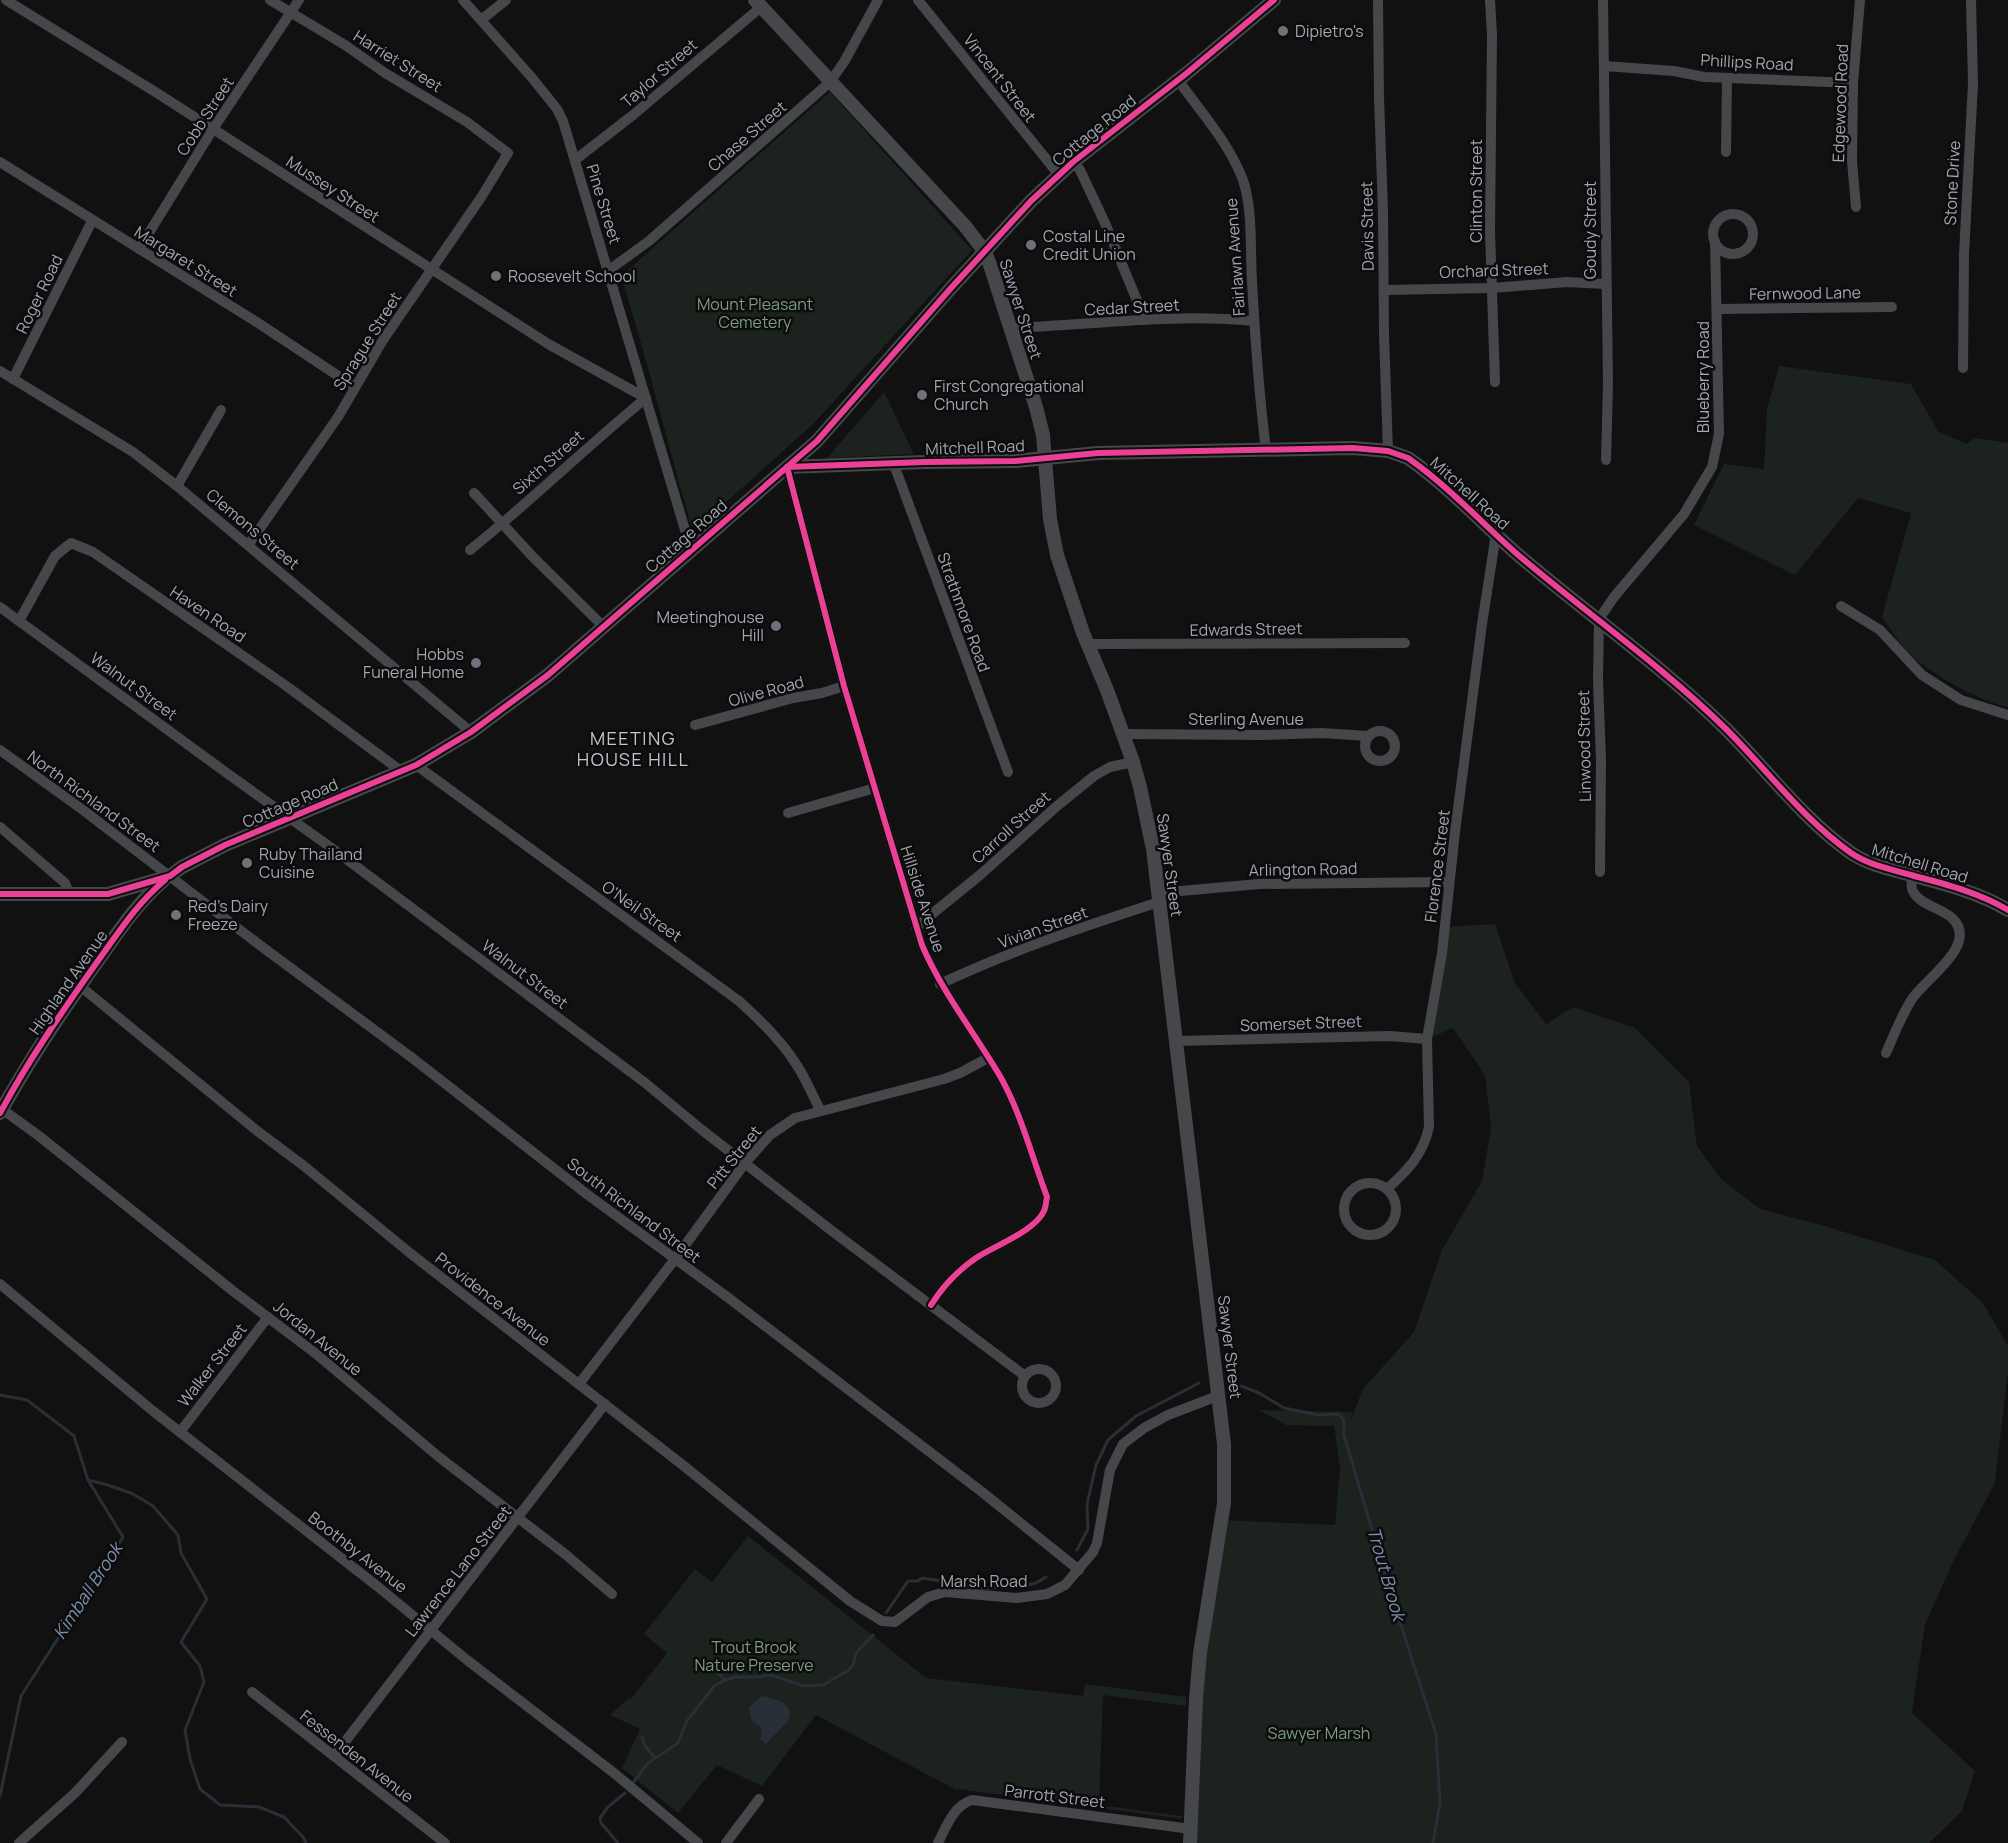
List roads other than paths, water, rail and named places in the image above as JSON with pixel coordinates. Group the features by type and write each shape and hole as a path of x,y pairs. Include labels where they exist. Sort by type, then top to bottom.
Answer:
{"street":[{"name":"Mussey Street","path":"6,0 213,129 550,345 646,398"},
{"name":"Harriet Street","path":"270,0 467,122 508,153"},
{"name":"Cobb Street","path":"139,249 213,129 299,0"},
{"name":"Pine Street","path":"463,0 533,79 557,109 563,121 691,550"},
{"path":"481,20 506,0"},
{"name":"Chase Street","path":"609,270 650,241 830,82 844,62 878,0"},
{"name":"Vincent Street","path":"918,0 1059,175"},
{"name":"Cottage Road","path":"0,894 108,894 170,876 225,844 416,765 471,732 548,675 820,438 951,288 1031,201 1073,162 1178,80 1274,0"},
{"name":"Davis Street","path":"1378,0 1388,451"},
{"name":"Clinton Street","path":"1490,0 1495,382"},
{"name":"Goudy Street","path":"1603,0 1608,384 1606,460"},
{"name":"Edgewood Road","path":"1856,207 1852,161 1853,82 1860,0"},
{"name":"Stone Drive","path":"1963,368 1964,243 1973,83 1971,0"},
{"name":"Sawyer Street","path":"758,3 965,226 985,252 1011,328 1043,435 1050,519 1057,555 1088,644 1124,734 1148,824 1220,1395 1224,1444 1224,1503 1200,1653 1196,1700 1191,1836"},
{"name":"Taylor Street","path":"575,160 633,115 758,3"},
{"name":"Phillips Road","path":"1604,66 1674,71 1704,77 1853,82"},
{"path":"1726,152 1727,78"},
{"name":"Fairlawn Avenue","path":"1178,80 1220,136 1243,182 1250,229 1254,321 1266,450"},
{"name":"Sprague Street","path":"249,544 316,449 384,340 508,153"},
{"name":"Margaret Street","path":"0,162 355,387"},
{"path":"1073,162 1080,170 1100,213 1145,320"},
{"name":"Blueberry Road","path":"1599,619 1614,597 1684,514 1712,468 1719,434 1714,229 1720,219 1732,214 1744,218 1752,228 1751,241 1748,247 1721,266 1716,277"},
{"name":"Roger Road","path":"13,379 92,221"},
{"path":"1714,242 1723,251 1736,254"},
{"name":"Orchard Street","path":"1384,290 1492,288 1567,282 1605,284"},
{"name":"Fernwood Lane","path":"1717,309 1892,307"},
{"name":"Cedar Street","path":"1011,328 1145,320 1223,318 1254,321"},
{"name":"Clemons Street","path":"0,372 126,448 177,486 471,732"},
{"name":"Sixth Street","path":"470,550 646,398"},
{"path":"177,486 221,410"},
{"name":"Mitchell Road","path":"787,466 1015,461 1098,453 1353,448 1388,451 1408,458 1419,465 1517,554 1642,653 1689,694 1726,729 1814,823 1854,855 1877,866 1981,895 2008,910"},
{"name":"Strathmore Road","path":"894,462 1008,772"},
{"name":"Hillside Avenue","path":"787,466 844,686 921,945 940,984 988,1058 1012,1101 1047,1197 1044,1210 1038,1220 960,1271 941,1288 931,1305"},
{"path":"474,493 604,627"},
{"name":"Florence Street","path":"1387,1189 1412,1164 1423,1148 1426,1138 1429,1116 1427,1039 1442,953 1482,624 1496,534"},
{"name":"Haven Road","path":"19,621 55,556 71,543 93,552 285,685 401,771"},
{"path":"1841,606 1880,630 1922,675 1961,700 2008,715"},
{"name":"Walnut Street","path":"0,608 290,817 644,1082 745,1163 1025,1376"},
{"name":"Linwood Street","path":"1599,619 1600,872"},
{"name":"Edwards Street","path":"1088,644 1405,643"},
{"name":"Olive Road","path":"695,725 844,686"},
{"name":"Sterling Avenue","path":"1124,734 1321,733 1369,736"},
{"name":"North Richland Street","path":"0,750 170,876"},
{"name":"Carroll Street","path":"916,927 1094,776 1110,767 1133,762"},
{"name":"O'Neil Street","path":"416,765 739,1001 766,1026 784,1047 802,1072 820,1110"},
{"path":"788,813 875,788"},
{"path":"0,827 65,883 70,895"},
{"path":"1886,1053 1912,999 1921,986 1951,957 1960,934 1958,926 1951,918 1919,898 1912,890 1911,875"},
{"name":"Highland Avenue","path":"1,1111 49,1031 129,916 152,891 170,876"},
{"name":"South Richland Street","path":"170,876 982,1492 1079,1570"},
{"name":"Arlington Road","path":"1158,898 1259,884 1449,882"},
{"name":"Vivian Street","path":"940,984 1158,898"},
{"name":"Providence Avenue","path":"80,986 410,1253 579,1383 850,1600 882,1621 895,1622"},
{"name":"Somerset Street","path":"1176,1041 1390,1036 1427,1039"},
{"name":"Pitt Street","path":"579,1383 675,1259 745,1163 770,1135 795,1118 944,1079 988,1058"},
{"name":"Jordan Avenue","path":"1,1111 315,1353 440,1457 612,1594"},
{"path":"1374,1183 1387,1189 1395,1202 1396,1211 1392,1222 1383,1232 1366,1234 1357,1231 1348,1223 1345,1212 1346,1201 1356,1187 1374,1183"},
{"name":"Boothby Avenue","path":"0,1284 180,1431 467,1660 614,1773 698,1843"},
{"name":"Walker Street","path":"180,1431 268,1317"},
{"name":"Marsh Road","path":"895,1622 928,1597 945,1593 1017,1598 1047,1594 1065,1585 1093,1552 1097,1543 1110,1470 1123,1444 1144,1428 1168,1415 1220,1395"},
{"name":"Lawrence Lano Street","path":"334,1756 605,1404"},
{"name":"Fessenden Avenue","path":"252,1692 445,1843"},
{"path":"19,1843 75,1793 122,1742"},
{"path":"726,1843 759,1799"},
{"name":"Parrott Street","path":"938,1843 963,1803 972,1800 1191,1836"}],"waterway":[{"name":"Trout Brook","path":"1077,1550 1088,1529 1087,1504 1096,1465 1108,1440 1136,1416 1199,1383"},
{"name":"Trout Brook","path":"1235,1385 1259,1393 1284,1408 1319,1415 1338,1414 1344,1420 1344,1435 1390,1591 1436,1734 1440,1803 1433,1843"},
{"name":"Kimball Brook","path":"0,1395 27,1400 74,1436 88,1480 123,1537 21,1696 0,1796"},
{"name":"Trout Brook","path":"88,1480 133,1494 153,1506 178,1535 181,1553 207,1599 181,1642 200,1666 204,1682 185,1730 190,1759 200,1789 220,1805 259,1807 284,1817 306,1843"},
{"name":"Trout Brook","path":"886,1613 908,1581 918,1581 922,1578 962,1584 977,1589 1023,1586 1036,1583 1046,1577"},
{"name":"Trout Brook","path":"633,1783 648,1763 678,1743 687,1721 714,1686 735,1677 771,1675 803,1686 823,1685 849,1670 856,1653 873,1635"},
{"path":"715,1662 716,1671 725,1680"},
{"path":"642,1737 645,1746 655,1758"},
{"name":"Trout Brook","path":"618,1843 601,1823 600,1818 608,1807 625,1793"}],"place":[{"name":"Dipietro's","path":"1283,31"},
{"name":"Costal Line Credit Union","path":"1031,245"},
{"name":"Roosevelt School","path":"496,276"},
{"name":"First Congregational Church","path":"922,395"},
{"name":"Meetinghouse Hill","path":"776,626"},
{"name":"Hobbs Funeral Home","path":"476,663"},
{"name":"Ruby Thailand Cuisine","path":"247,863"},
{"name":"Red's Dairy Freeze","path":"176,915"}],"district":[{"name":"MEETING HOUSE HILL","path":"633,750"}],"park label":[{"name":"Mount Pleasant Cemetery","path":"755,313"},
{"name":"Trout Brook Nature Preserve","path":"754,1656"},
{"name":"Sawyer Marsh","path":"1319,1733"}]}
